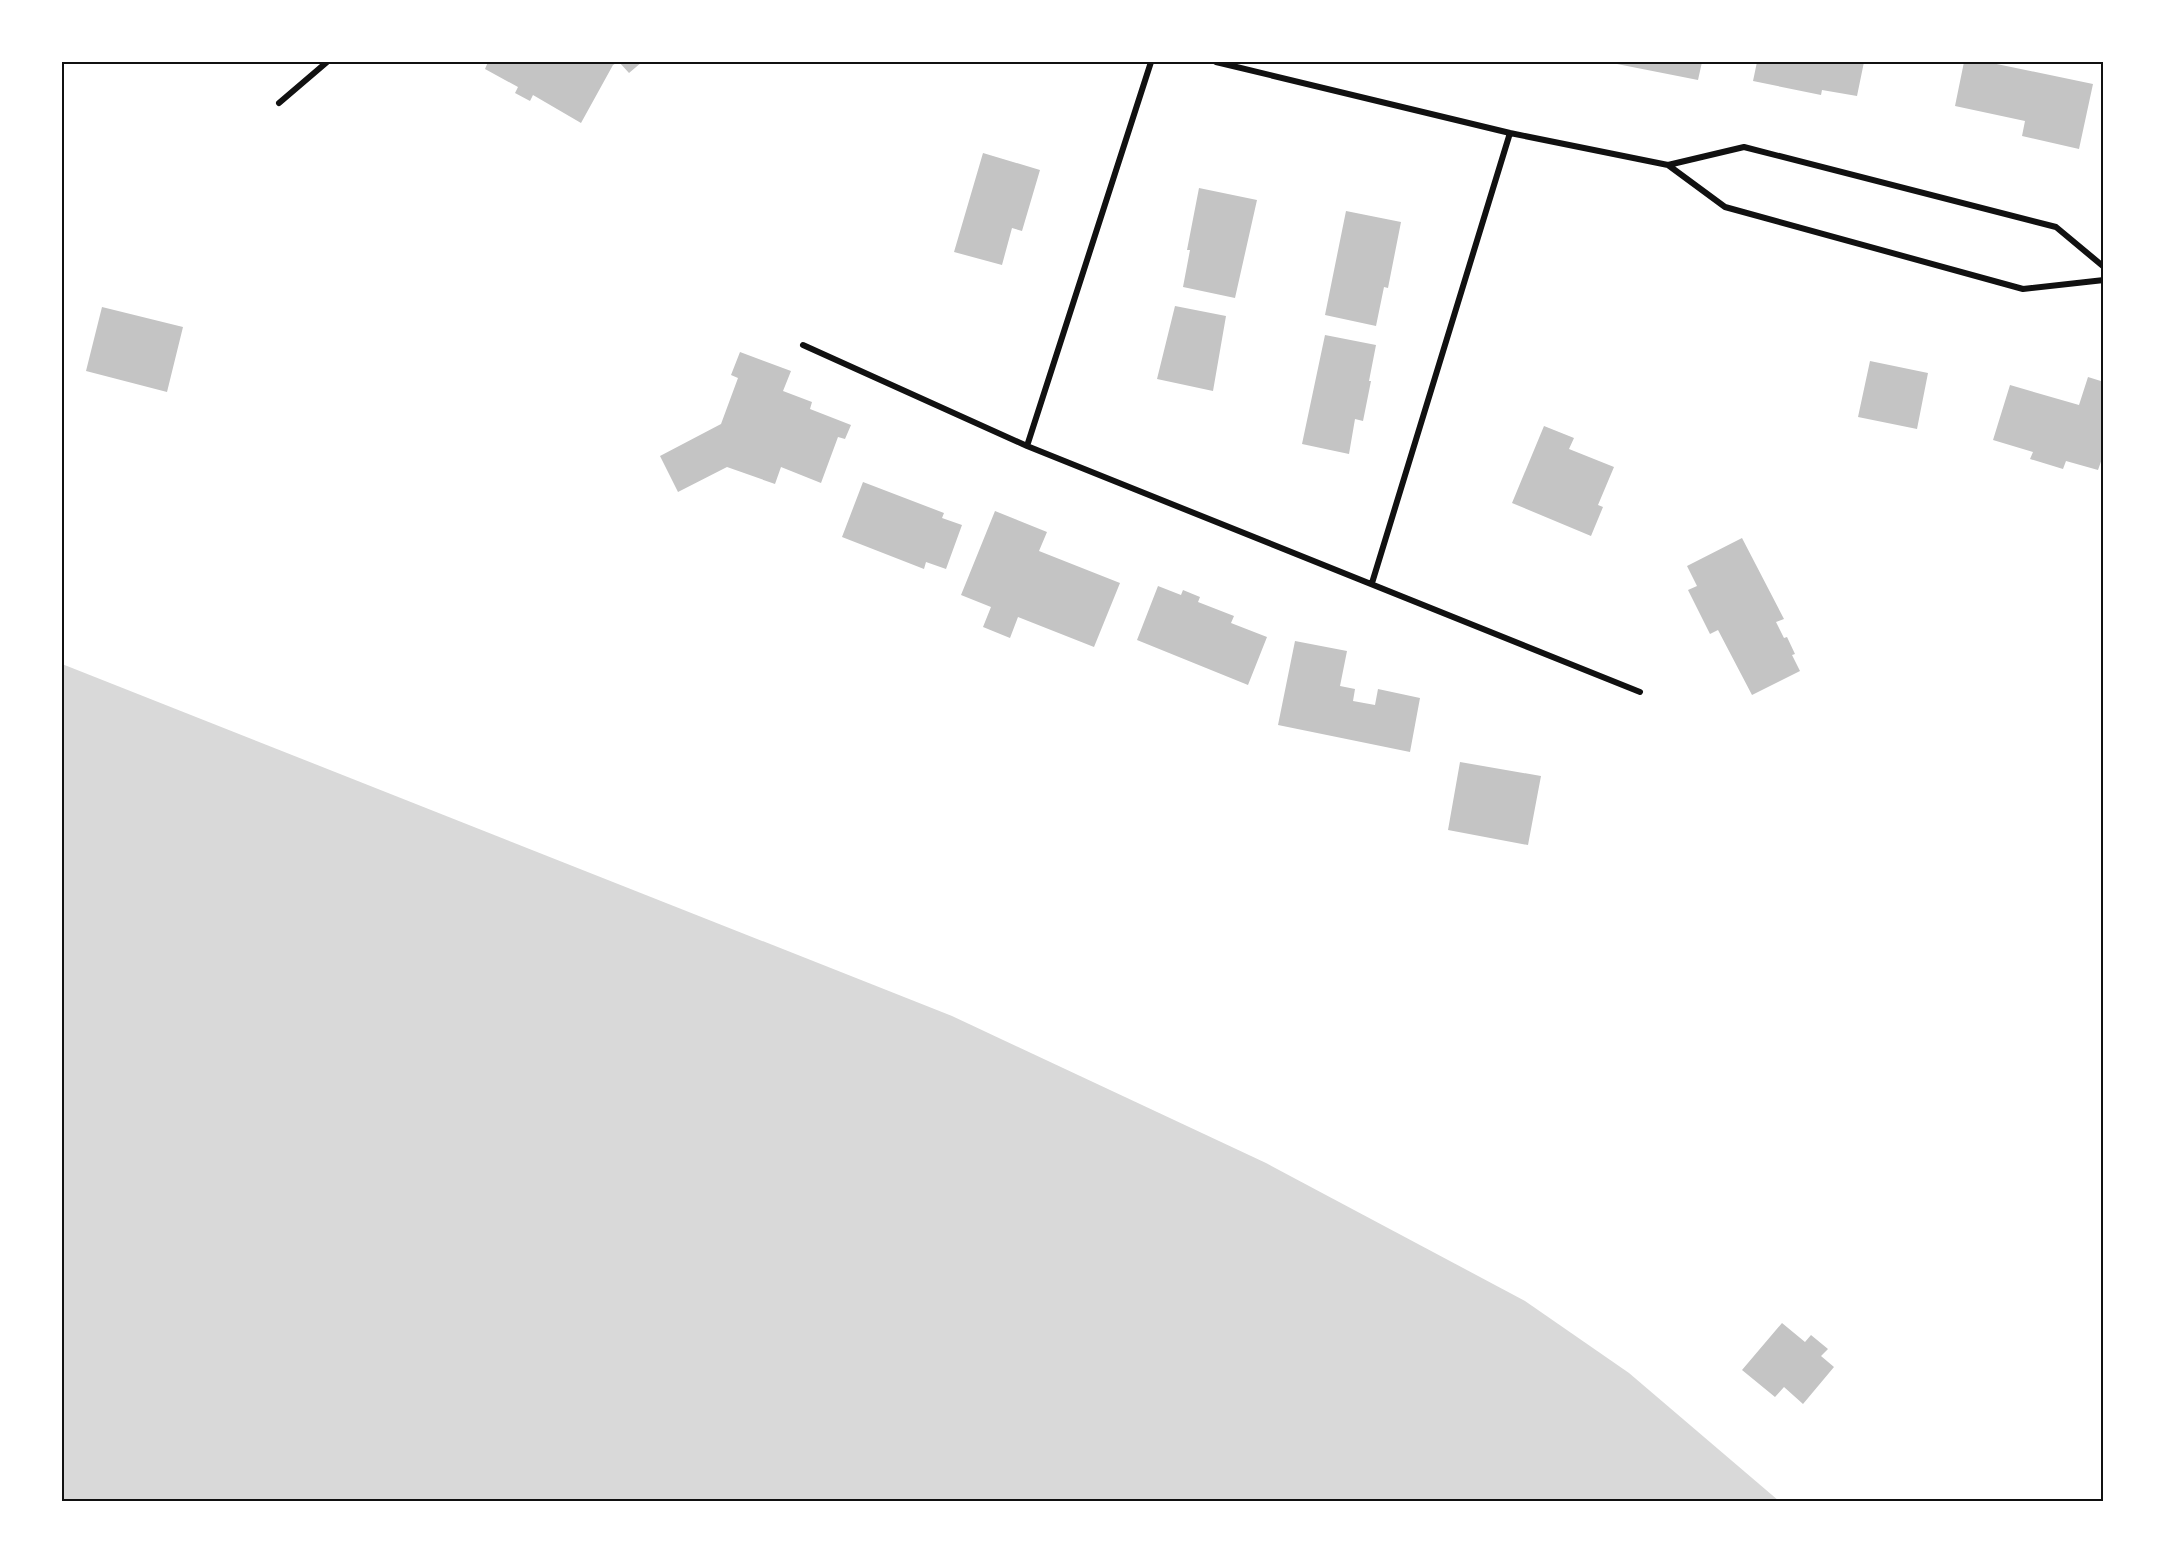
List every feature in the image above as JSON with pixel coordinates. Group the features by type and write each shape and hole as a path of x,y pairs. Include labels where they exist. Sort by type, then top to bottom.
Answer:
{"street":[{"path":"279,103 327,62"},
{"path":"1027,446 1151,62"},
{"path":"1216,62 1510,133 1668,165 1744,147 2056,227 2103,267"},
{"path":"1372,583 1510,133"},
{"path":"1668,165 1725,207 2024,289 2103,280"},
{"path":"802,345 1027,446 1640,692"}],"shaded area":[{"path":"62,664 952,1016 1266,1163 1525,1301 1629,1373 1779,1501 62,1501"}],"building":[{"path":"488,62 618,62 613,65 581,123 533,95 530,101 515,93 518,87 485,69"},
{"path":"619,62 642,62 629,73"},
{"path":"1618,62 1702,62 1698,80 1617,64"},
{"path":"1757,62 1864,62 1857,96 1822,90 1821,95 1753,81"},
{"path":"1964,62 1987,62 2093,84 2079,149 2022,136 2025,121 1955,106"},
{"path":"983,153 1040,170 1022,231 1012,228 1002,265 954,252"},
{"path":"1199,188 1257,200 1235,298 1183,287 1190,250 1187,250"},
{"path":"1346,211 1401,222 1388,288 1384,287 1376,326 1325,315"},
{"path":"1175,306 1226,316 1213,391 1157,379"},
{"path":"102,307 183,327 167,392 86,371"},
{"path":"1325,335 1376,345 1363,421 1355,419 1349,454 1302,444"},
{"path":"740,352 791,371 783,391 812,402 810,409 851,425 845,439 838,437 821,483 781,467 775,484 727,467 678,492 660,456 721,424 738,378 731,375"},
{"path":"1870,361 1928,373 1917,429 1858,417"},
{"path":"2088,377 2104,382 2104,453 2098,470 2066,461 2063,469 2030,459 2033,452 1993,440 2010,385 2079,405"},
{"path":"1544,426 1574,438 1569,449 1614,467 1598,505 1603,507 1591,536 1512,503"},
{"path":"863,482 944,513 942,518 962,525 946,569 926,562 924,569 842,537"},
{"path":"995,511 1047,532 1039,551 1120,583 1094,647 1018,617 1010,638 983,627 991,607 961,595"},
{"path":"1742,538 1784,619 1776,622 1784,638 1787,637 1800,671 1752,695 1718,630 1710,634 1688,590 1697,586 1687,566"},
{"path":"1158,586 1181,595 1183,590 1200,597 1198,602 1234,616 1231,623 1267,637 1248,685 1137,640"},
{"path":"1295,641 1347,651 1340,686 1355,689 1353,701 1375,705 1378,689 1420,698 1410,752 1278,725"},
{"path":"1460,762 1541,776 1528,845 1448,830"},
{"path":"1782,1323 1805,1342 1811,1335 1828,1349 1821,1356 1834,1367 1803,1404 1784,1387 1775,1397 1742,1370"}]}
